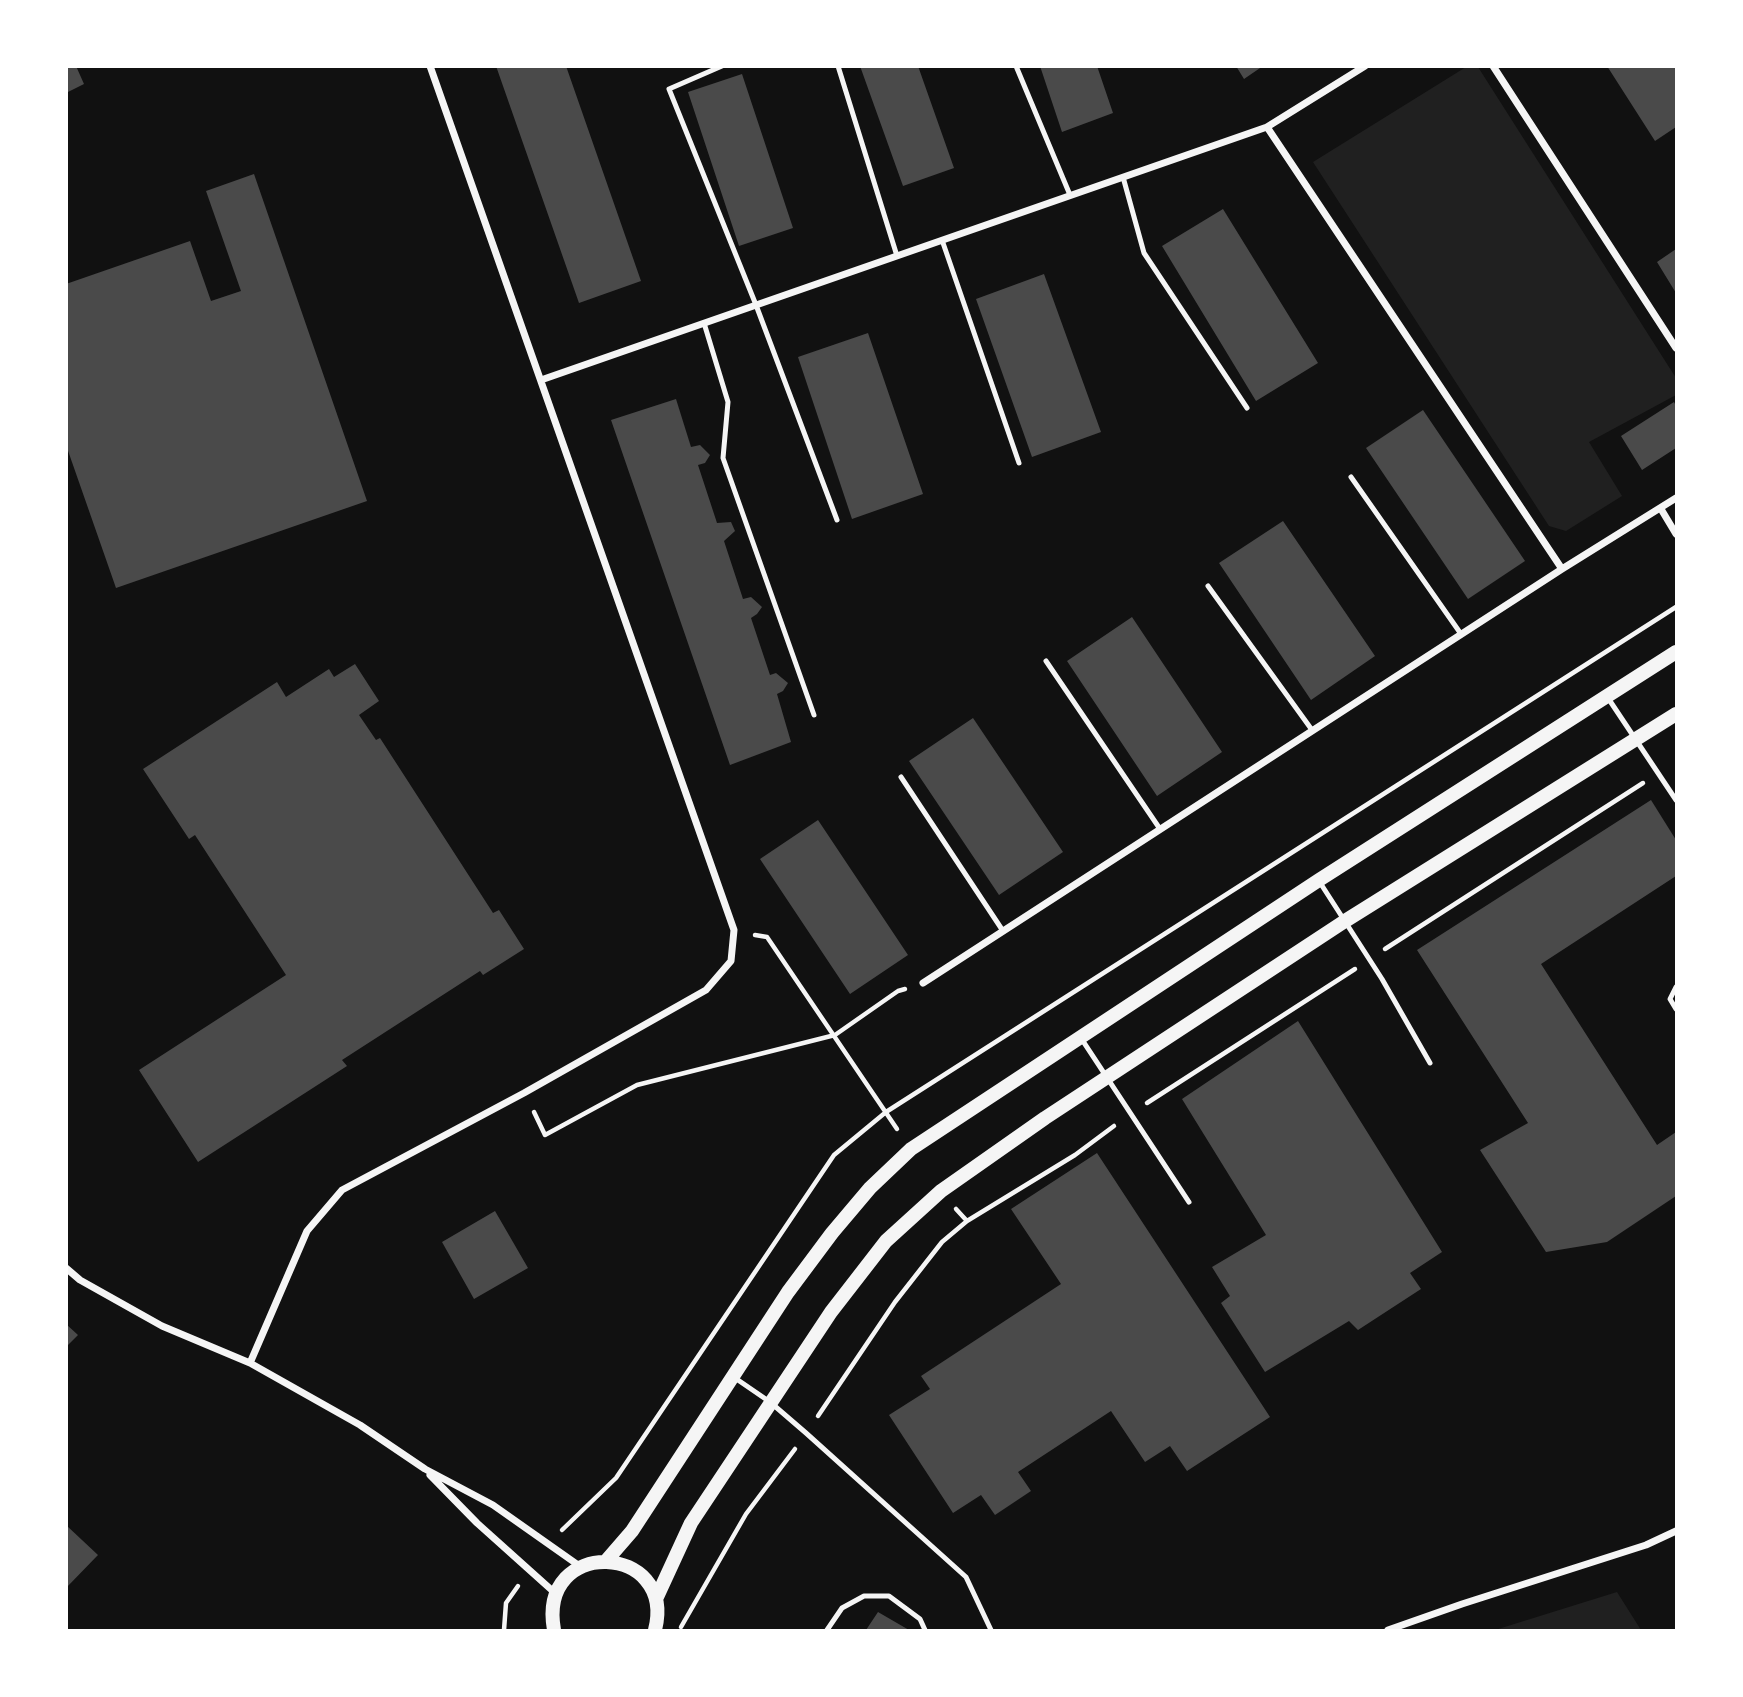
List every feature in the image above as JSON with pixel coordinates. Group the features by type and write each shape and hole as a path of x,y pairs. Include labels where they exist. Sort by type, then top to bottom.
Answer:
{"main road":[{"path":"606,1561 632,1531 788,1292 870,1188 911,1149 1319,880 1676,652"},
{"path":"656,1599 691,1523 831,1312 886,1241 941,1191 1045,1118 1345,921 1676,714"},
{"path":"553,1630 551,1611 555,1593 566,1578 581,1567 606,1561 634,1569 648,1583 656,1599 659,1618 655,1630"}],"street":[{"path":"250,1363 307,1231 342,1190 524,1093 706,990 731,961 734,930 429,66"},
{"path":"541,380 1266,127 1365,66"},
{"path":"1493,66 1676,348"},
{"path":"1266,127 1562,569"},
{"path":"923,983 1676,498"},
{"path":"1661,509 1676,534"},
{"path":"66,1268 80,1280 162,1326 250,1363 360,1425 425,1469 493,1505 581,1567"},
{"path":"425,1469 477,1523 555,1593"},
{"path":"1388,1630 1646,1545 1676,1531"}],"lane":[{"path":"722,66 669,89 756,305 837,520"},
{"path":"838,66 897,256"},
{"path":"1016,66 1070,195"},
{"path":"1123,177 1144,253 1247,408"},
{"path":"942,240 1019,463"},
{"path":"704,323 728,402 723,458 814,715"},
{"path":"1351,477 1461,635"},
{"path":"1208,586 1312,730"},
{"path":"1046,661 1160,829"},
{"path":"1607,696 1676,800"},
{"path":"901,777 1003,931"},
{"path":"1319,880 1430,1063"},
{"path":"1676,988 1670,999 1676,1009"},
{"path":"1081,1038 1189,1202"},
{"path":"732,1376 770,1402 966,1577 991,1630"},
{"path":"827,1630 842,1608 864,1596 889,1596 920,1619 925,1630"}],"path":[{"path":"549,1544 574,1516 616,1478 834,1155 886,1112 1676,607"},
{"path":"941,1191 967,1221 1075,1155 1131,1113 1658,773"},
{"path":"734,930 767,937 911,1149"},
{"path":"524,1093 545,1135 637,1085 835,1035 898,991 923,983"},
{"path":"504,1630 506,1604 529,1570"}],"shaded area":[{"path":"1466,67 1478,67 1676,378 1676,395 1589,442 1622,496 1566,531 1549,526 1313,162"},
{"path":"1617,1592 1641,1630 1495,1630"}],"building":[{"path":"66,66 76,66 84,84 66,93"},
{"path":"496,66 566,66 641,281 579,303"},
{"path":"860,66 918,66 954,168 903,186"},
{"path":"1040,66 1097,66 1113,113 1062,132"},
{"path":"1236,66 1263,66 1244,79"},
{"path":"1607,66 1676,66 1676,127 1655,141"},
{"path":"742,74 793,228 739,246 688,92"},
{"path":"254,174 367,501 116,588 66,445 66,284 190,241 211,301 241,291 206,191"},
{"path":"1223,209 1318,363 1256,401 1162,246"},
{"path":"1676,249 1676,293 1657,262"},
{"path":"1044,274 1101,432 1032,457 976,299"},
{"path":"868,333 923,494 852,519 798,357"},
{"path":"676,399 691,447 700,445 710,455 705,463 698,465 717,523 731,522 735,531 724,541 743,599 751,597 762,607 751,618 770,675 776,673 788,683 783,691 777,694 791,742 730,765 611,420"},
{"path":"1674,402 1676,448 1642,470 1621,436"},
{"path":"1423,410 1525,561 1468,599 1366,448"},
{"path":"1283,521 1375,656 1311,700 1219,563"},
{"path":"1132,617 1222,752 1157,796 1067,661"},
{"path":"355,664 379,701 359,715 376,740 380,738 493,913 499,910 524,949 483,975 480,971 342,1060 347,1066 198,1162 139,1070 286,975 195,835 189,839 143,769 277,682 286,697 329,669 334,677"},
{"path":"973,718 1063,852 999,895 909,761"},
{"path":"1651,800 1676,840 1676,876 1541,964 1657,1145 1676,1132 1676,1196 1607,1242 1546,1252 1480,1150 1528,1123 1417,950"},
{"path":"818,820 908,955 850,994 760,859"},
{"path":"1298,1021 1442,1252 1410,1273 1421,1289 1358,1330 1349,1321 1265,1372 1221,1303 1230,1296 1212,1267 1266,1235 1182,1099"},
{"path":"1097,1153 1270,1417 1187,1471 1170,1446 1145,1462 1111,1411 1018,1472 1031,1491 995,1515 981,1495 953,1513 889,1415 930,1389 921,1376 1061,1284 1011,1209"},
{"path":"495,1211 528,1268 474,1299 442,1242"},
{"path":"66,1324 78,1335 66,1347"},
{"path":"66,1525 98,1555 66,1588"},
{"path":"878,1612 909,1630 866,1630"}]}
